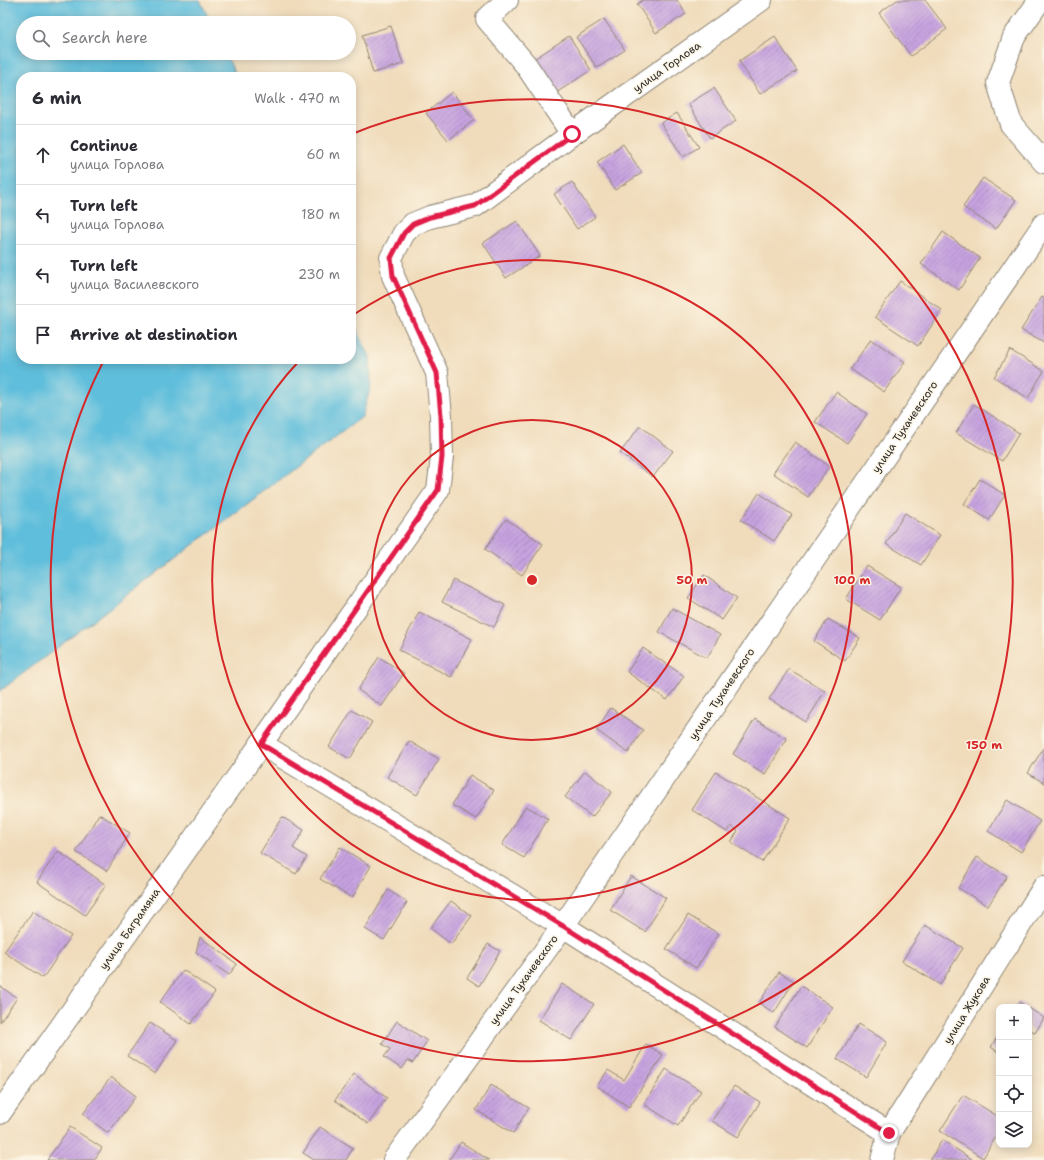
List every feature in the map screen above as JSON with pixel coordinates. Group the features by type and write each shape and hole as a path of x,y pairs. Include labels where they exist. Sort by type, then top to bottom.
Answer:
{"street":[{"path":"507,0 487,19 526,65 572,134"},
{"name":"улица Горлова","path":"261,744 438,490 442,450 441,416 437,373 393,276 391,258 404,233 413,224 430,217 475,206 572,134 761,0"},
{"path":"1040,0 1014,37 998,83 1011,124 1044,162"},
{"name":"улица Тухачевского","path":"394,1160 563,926 1044,224"},
{"path":"261,744 563,926 889,1133"},
{"name":"улица Баграмяна","path":"0,1113 261,744"},
{"name":"улица Жукова","path":"882,1160 889,1133 1044,887"}],"water":[{"path":"0,0 200,0 208,16 16,16 16,60 228,60 234,72 16,72 16,364 356,364 356,328 370,357 371,386 362,417 0,691"}],"building":[{"path":"643,0 677,0 686,14 656,33 637,4"},
{"path":"897,0 925,0 947,29 911,56 879,13"},
{"path":"604,19 625,50 597,68 576,37"},
{"path":"391,26 403,64 373,73 362,35"},
{"path":"569,36 591,70 556,93 534,59"},
{"path":"775,37 797,71 760,94 739,61"},
{"path":"714,88 736,121 710,138 688,104"},
{"path":"452,92 474,120 448,140 426,113"},
{"path":"677,113 699,147 683,157 661,123"},
{"path":"623,144 642,173 615,190 597,162"},
{"path":"983,178 1016,200 996,229 963,207"},
{"path":"572,182 595,217 577,229 554,194"},
{"path":"517,221 540,256 506,278 483,243"},
{"path":"943,232 980,258 959,290 921,264"},
{"path":"900,281 942,310 918,346 875,317"},
{"path":"1042,297 1044,298 1044,343 1021,330"},
{"path":"871,339 905,362 884,392 850,369"},
{"path":"1010,350 1044,371 1028,398 994,377"},
{"path":"836,392 867,414 847,443 815,422"},
{"path":"974,404 1019,433 1002,461 956,433"},
{"path":"640,426 673,451 653,477 620,453"},
{"path":"795,442 829,466 808,497 773,473"},
{"path":"980,479 1005,495 989,520 964,504"},
{"path":"759,493 792,515 774,541 741,520"},
{"path":"905,513 940,535 921,565 886,544"},
{"path":"506,519 543,544 522,575 485,549"},
{"path":"867,566 901,587 880,620 846,599"},
{"path":"704,575 737,598 722,620 688,598"},
{"path":"453,580 505,605 494,627 442,602"},
{"path":"672,608 720,635 707,658 659,632"},
{"path":"419,612 472,639 451,677 399,650"},
{"path":"828,619 860,638 845,661 814,641"},
{"path":"643,648 684,676 667,700 627,672"},
{"path":"379,657 404,673 382,706 358,690"},
{"path":"789,669 825,691 806,722 769,699"},
{"path":"611,708 643,730 628,753 596,730"},
{"path":"352,710 372,722 350,759 329,747"},
{"path":"755,719 787,739 765,774 733,754"},
{"path":"409,741 439,759 417,795 387,777"},
{"path":"1044,747 1044,783 1028,773"},
{"path":"585,771 612,792 592,817 565,797"},
{"path":"716,772 790,818 762,862 731,842 738,831 731,826 727,832 692,810"},
{"path":"470,775 494,790 476,819 452,805"},
{"path":"1007,800 1040,821 1021,852 988,831"},
{"path":"526,806 548,819 524,858 502,845"},
{"path":"99,814 130,833 107,871 76,852"},
{"path":"282,817 304,830 293,848 307,857 296,874 260,853"},
{"path":"340,847 371,866 352,898 320,879"},
{"path":"58,851 106,885 85,915 37,882"},
{"path":"977,857 1007,876 988,906 958,888"},
{"path":"631,876 666,898 645,932 610,910"},
{"path":"388,890 407,902 384,940 365,929"},
{"path":"451,901 472,916 451,944 430,928"},
{"path":"33,911 71,936 43,978 4,952"},
{"path":"688,915 719,934 696,968 666,949"},
{"path":"925,925 963,948 940,985 902,961"},
{"path":"200,937 237,964 229,975 196,952"},
{"path":"488,944 500,951 479,986 467,978"},
{"path":"183,970 215,992 191,1024 160,1002"},
{"path":"779,972 794,981 774,1013 759,1003"},
{"path":"562,984 594,1004 571,1040 539,1020"},
{"path":"0,986 17,998 0,1022"},
{"path":"801,986 833,1007 807,1048 775,1027"},
{"path":"1032,1010 1044,1018 1035,1033 1032,1030"},
{"path":"397,1021 427,1041 413,1063 408,1060 402,1069 384,1057 390,1049 382,1044"},
{"path":"150,1023 177,1040 155,1074 127,1056"},
{"path":"859,1024 887,1042 866,1077 837,1059"},
{"path":"996,1039 996,1051 991,1047"},
{"path":"646,1044 663,1055 629,1107 597,1086 608,1070 624,1080"},
{"path":"666,1069 701,1091 678,1126 644,1104"},
{"path":"354,1074 387,1098 368,1124 335,1100"},
{"path":"111,1077 136,1096 108,1133 83,1114"},
{"path":"491,1085 529,1108 513,1133 476,1110"},
{"path":"734,1086 760,1102 738,1137 712,1121"},
{"path":"963,1095 996,1115 996,1137 983,1158 940,1131"},
{"path":"70,1127 102,1148 94,1160 47,1160"},
{"path":"320,1127 353,1148 346,1160 314,1160 303,1153"},
{"path":"942,1140 973,1160 930,1160"},
{"path":"461,1142 489,1160 449,1160"}],"route":[{"path":"572,134 475,206 430,217 413,224 404,233 391,258 393,276 437,373 441,416 442,457 438,490 261,744 563,926 889,1133"}]}
